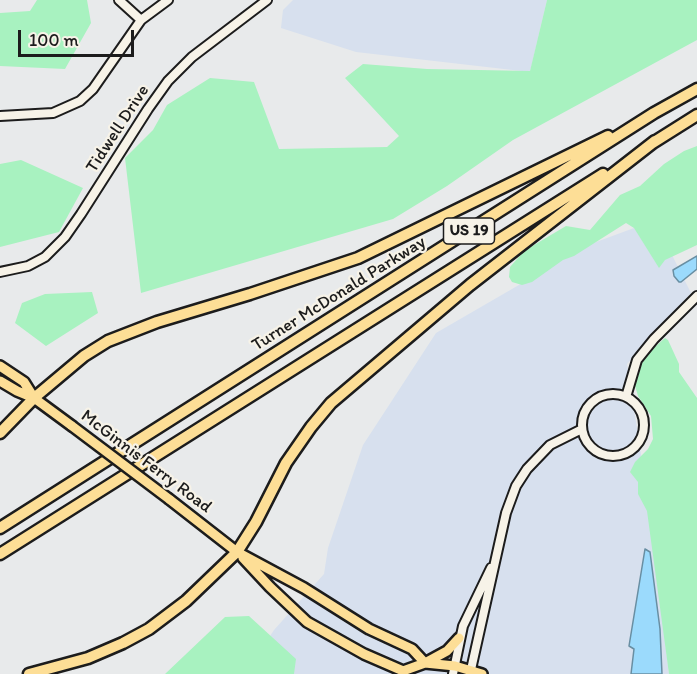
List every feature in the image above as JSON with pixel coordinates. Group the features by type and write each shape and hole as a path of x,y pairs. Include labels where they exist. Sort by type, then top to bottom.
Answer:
{"highway":[{"name":"Turner McDonald Parkway","path":"0,528 654,113 697,89"},
{"path":"0,433 34,398 84,356 108,341 157,322 358,258 654,113"},
{"name":"US 19","path":"0,554 697,115"},
{"path":"29,674 88,658 123,643 149,629 186,601 237,552 256,522 286,463 331,403 470,285 655,141"}],"main road":[{"name":"McGinnis Ferry Road","path":"0,366 24,382 34,398"},
{"name":"McGinnis Ferry Road","path":"0,381 34,398 237,552 270,587 316,628 403,672 425,663"},
{"name":"McGinnis Ferry Road","path":"237,552 304,588 369,628 412,649 425,663 482,674"},
{"path":"425,663 447,651 459,638"}],"street":[{"path":"119,0 141,20"},
{"path":"0,116 53,113 80,101 93,89 141,20 168,0"},
{"name":"Tidwell Drive","path":"0,273 28,266 45,257 65,237 168,81 192,57 267,0"},
{"path":"626,397 637,360 654,339 697,296"},
{"path":"608,395 626,397 641,412 644,423 643,433 638,443 621,455 611,456 591,448 582,429 585,411 591,403 608,395"},
{"path":"470,672 506,513 516,486 527,469 550,445 582,429"},
{"path":"454,670 459,638 498,553"}],"shaded area":[{"path":"293,0 547,0 530,72 356,52 281,28 283,10"},
{"path":"652,215 691,293 627,364 649,506 669,674 245,674 274,630 324,574 328,548 363,445 436,333 588,245 634,228"}],"green space":[{"path":"37,0 87,0 91,23 65,69 0,66 0,13 30,11"},
{"path":"547,0 697,0 697,40 513,140 447,186 393,219 141,293 125,158 153,130 167,105 210,78 254,82 279,149 387,147 399,136 345,78 363,64 427,69 530,71"},
{"path":"697,146 697,245 665,260 659,268 634,228 626,223 574,256 563,260 532,282 522,285 512,282 509,277 510,267 524,251 566,226 590,230 620,195 640,186 664,164 684,151"},
{"path":"21,160 83,188 59,232 0,247 0,164"},
{"path":"92,292 98,313 46,346 15,323 22,303 45,294"},
{"path":"665,338 679,364 679,372 697,398 697,674 669,674 647,511 638,494 638,482 630,472 653,439 651,416 638,396 635,386 642,362 649,352"},
{"path":"249,616 296,659 294,674 165,674 225,617"}],"water":[{"path":"697,256 697,269 679,282 673,270"},
{"path":"645,549 650,552 660,629 662,674 631,674 634,649 629,646"}]}
